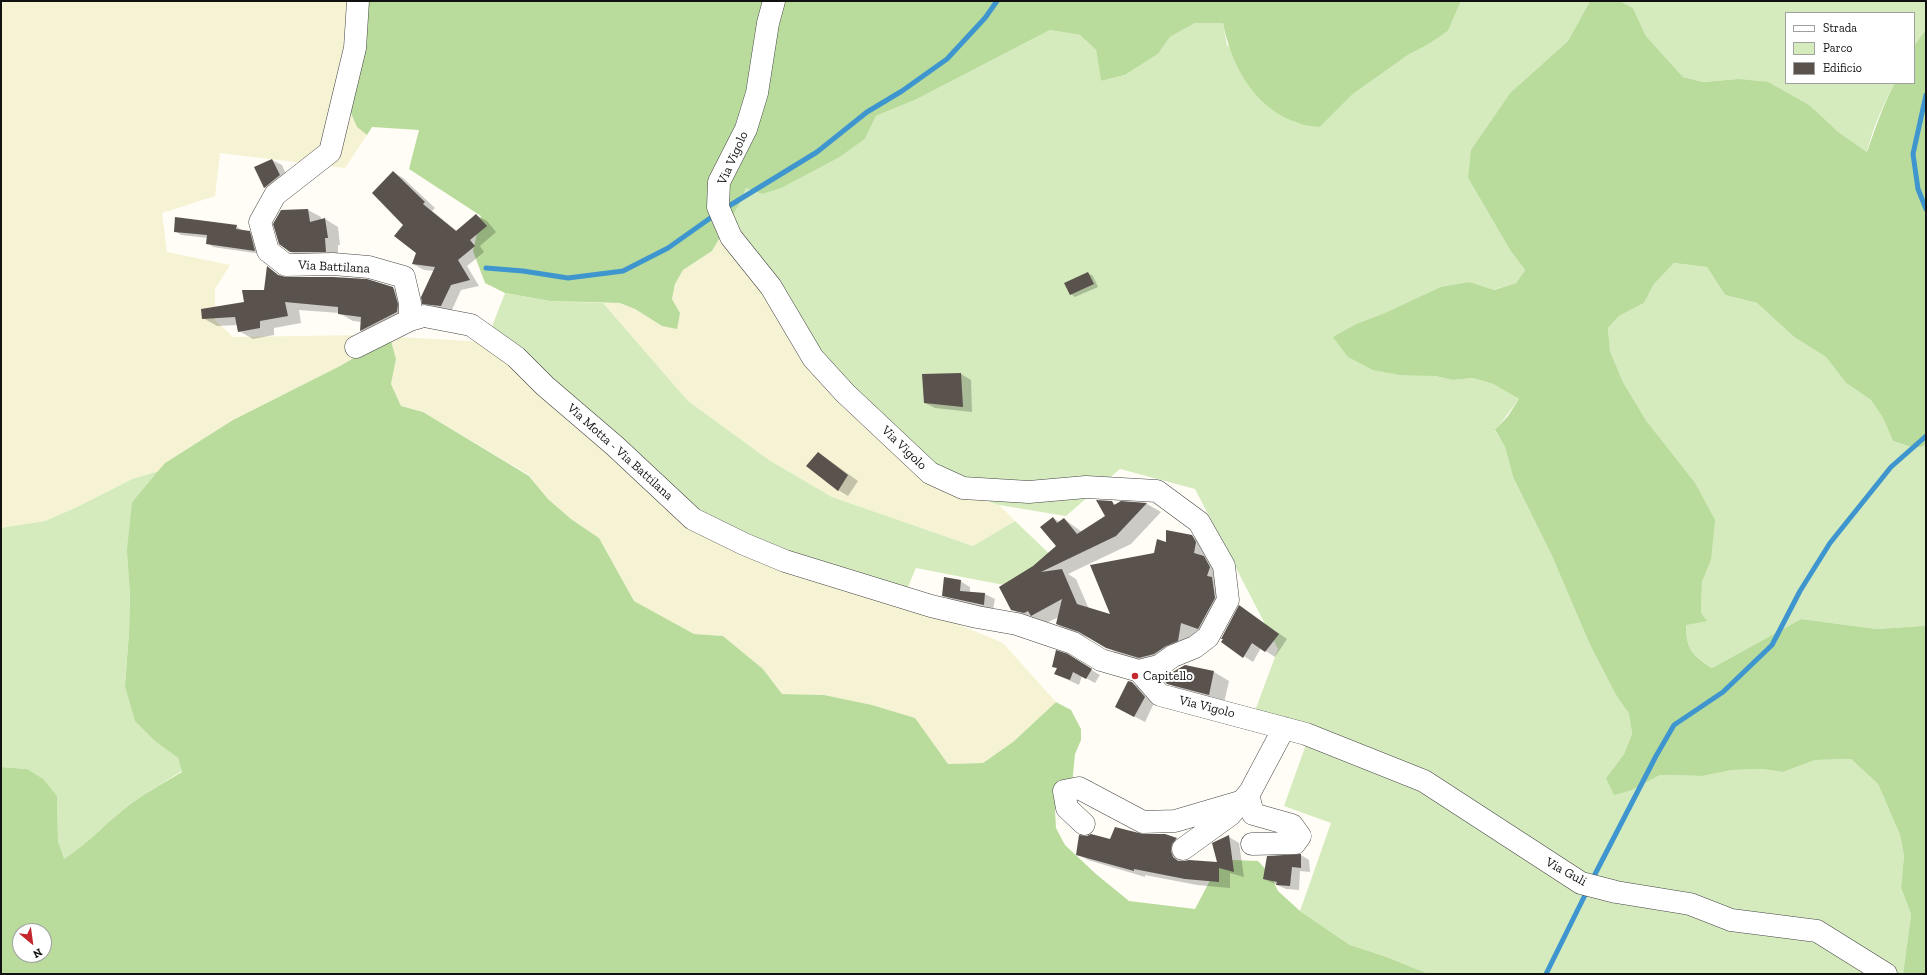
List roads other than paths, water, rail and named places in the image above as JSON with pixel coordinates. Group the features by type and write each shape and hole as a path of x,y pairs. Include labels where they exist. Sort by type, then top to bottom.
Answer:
{"street":[{"name":"Via Battilana","path":"358,1 355,48 330,152 275,195 260,222 268,251 286,265 333,264 369,267 404,277 410,303 410,320"},
{"name":"Via Vigolo","path":"774,1 768,24 757,93 746,129 719,182 718,207 731,237 771,287 812,358 845,393 930,473 963,488 1029,492 1086,487 1157,491 1199,522 1224,566 1228,600 1208,637 1195,647 1173,656 1159,666 1139,672 1160,695 1284,728"},
{"name":"Via Motta - Via Battilana","path":"356,347 410,320 424,316 471,326 516,357 545,386 615,446 694,519 744,544 786,561 946,610 1017,624 1073,643 1101,660 1139,672"},
{"path":"1183,849 1230,815 1245,798 1284,728"},
{"name":"Via Guli","path":"1284,728 1306,734 1424,781 1581,883 1616,892 1690,904 1731,920 1817,931 1886,974"},
{"path":"1084,824 1067,808 1064,791 1079,788 1143,822 1175,821 1245,798"},
{"path":"1245,798 1252,814 1292,826 1300,836 1295,843 1252,844"}],"waterway":[{"path":"724,209 817,152 867,112 902,91 947,59 985,18 997,1"},
{"path":"1926,95 1913,154 1918,189 1926,209"},
{"path":"486,268 523,271 568,278 623,271 668,248 716,214"},
{"path":"1592,880 1656,756 1674,725 1723,692 1772,645 1800,591 1830,543 1891,467 1926,436"},
{"path":"1546,974 1587,891"}],"place":[{"name":"Capitello","path":"1135,676"}]}
